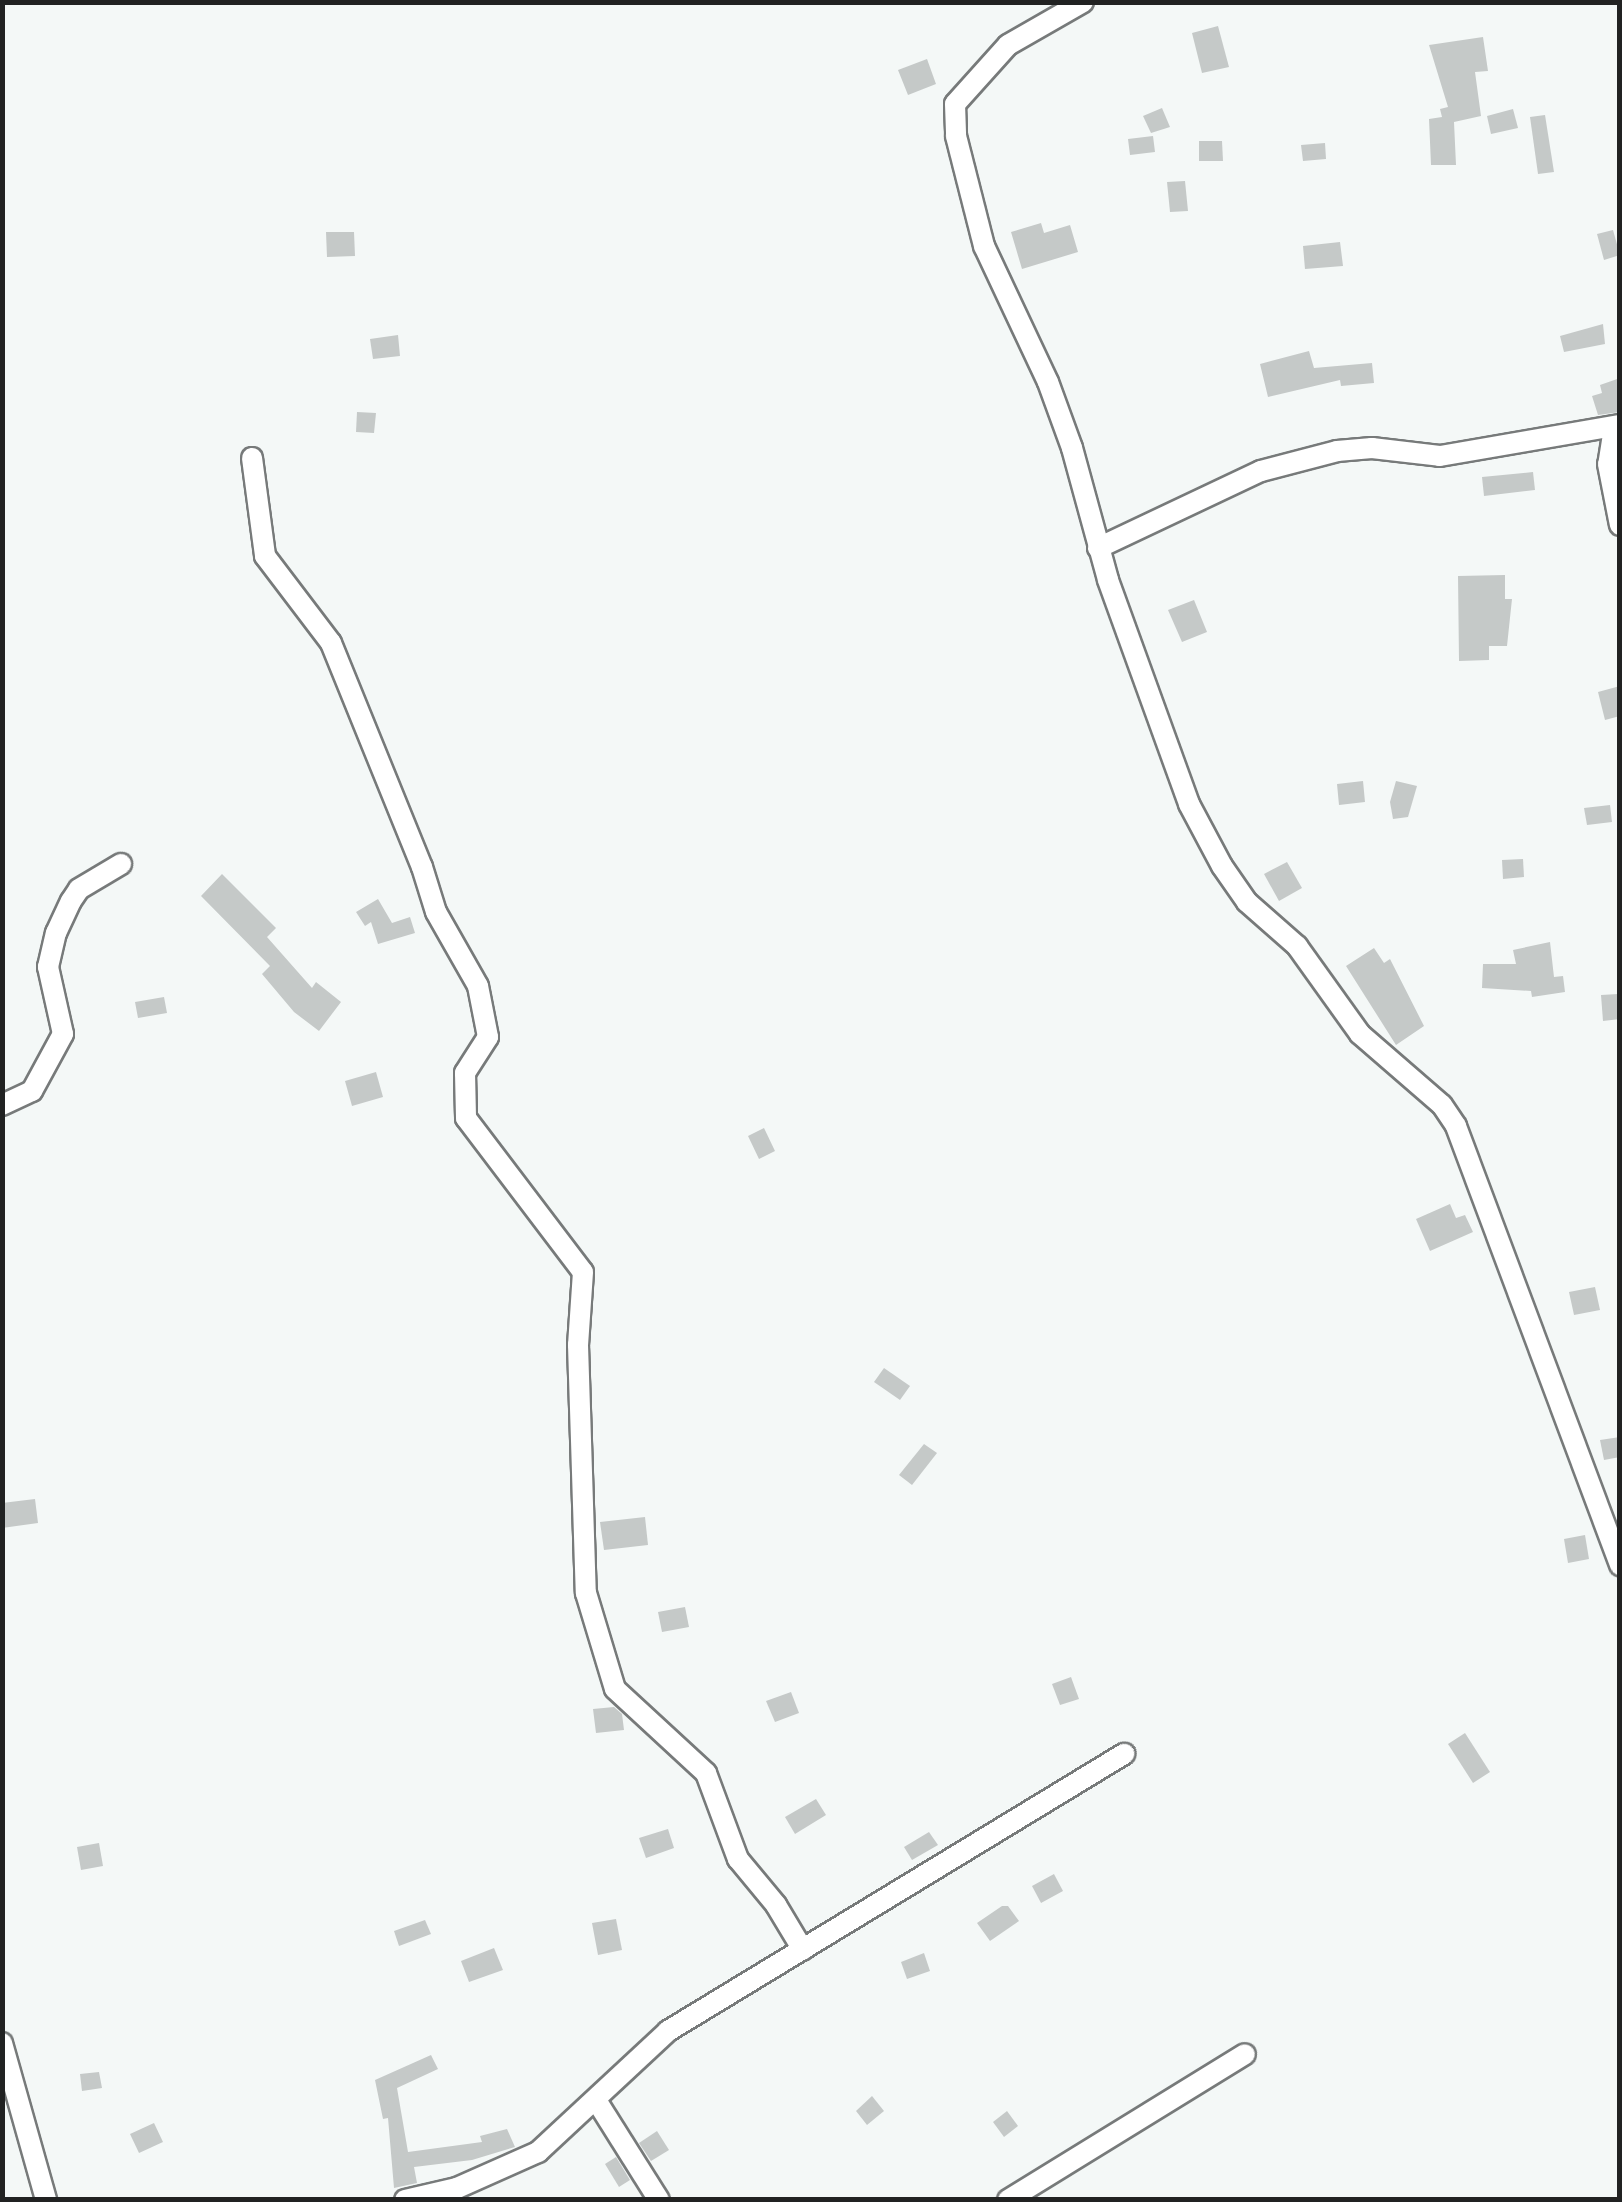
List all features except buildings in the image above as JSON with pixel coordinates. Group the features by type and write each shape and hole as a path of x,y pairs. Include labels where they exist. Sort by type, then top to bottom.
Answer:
{"street":[{"path":"1084,2 1008,44 968,86 954,114 979,231 1002,289 1048,382 1072,448 1098,548 1189,804 1222,866 1259,916 1297,946 1360,1034 1442,1105 1456,1126 1620,1565"},
{"path":"1098,548 1262,471 1337,450 1372,448 1440,456 1617,426 1608,464 1620,525"},
{"path":"252,458 264,556 331,642 422,867 436,912 478,986 488,1037 465,1072 466,1118 583,1272 578,1345 586,1593 615,1689 706,1773 738,1859 776,1905 803,1950"},
{"path":"2,1105 32,1091 62,1034 48,967 56,933 71,901 79,890 121,864"},
{"path":"404,2200 457,2188 538,2152 668,2031 1124,1754"},
{"path":"2,2043 46,2200"},
{"path":"1008,2200 1245,2054"},
{"path":"596,2100 660,2200"}]}
